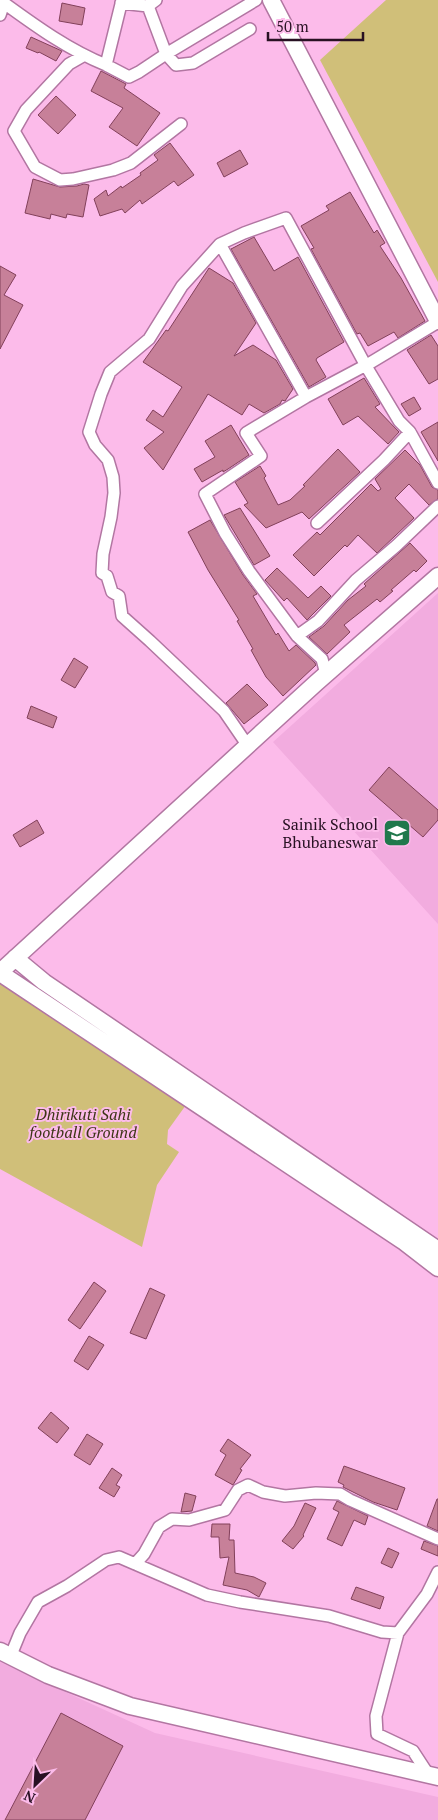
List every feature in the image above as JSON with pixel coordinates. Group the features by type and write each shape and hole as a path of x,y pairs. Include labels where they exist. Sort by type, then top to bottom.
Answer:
{"street":[{"path":"0,15 4,2 43,32 84,56 129,77 256,0"},
{"path":"271,0 438,322 366,366 306,397 246,432 261,456 205,494 225,533 244,563 297,636 322,659 326,674"},
{"path":"106,65 121,2 152,3 166,54 176,65 193,63 250,29"},
{"path":"84,56 69,64 26,110 17,124 14,132 35,167 60,180 113,170 131,163 181,124"},
{"path":"248,746 224,711 122,616 119,596 112,592 107,576 102,573 103,554 114,493 113,477 108,460 95,445 89,432 110,372 149,339 182,286 220,244 286,218 366,366 399,421 410,432 438,483"},
{"path":"220,244 306,397"},
{"path":"316,523 384,460 410,432"},
{"path":"297,636 318,621 356,580 396,546 438,506"},
{"path":"438,576 326,674 0,973 403,1241 438,1268"},
{"path":"15,958 44,982 438,1250"},
{"path":"135,1564 144,1554 159,1527 172,1519 189,1520 225,1510 238,1490 248,1485 263,1492 285,1496 316,1493 340,1494 438,1539"},
{"path":"398,1633 382,1632 329,1616 207,1595 119,1557 106,1560 67,1586 38,1602 20,1633 5,1653 48,1675 130,1706 433,1775"},
{"path":"433,1775 413,1751 377,1734 376,1716 398,1633 426,1594 438,1572"}],"shaded area":[{"name":"Sainik School Bhubaneswar","path":"438,593 438,924 273,742"},
{"path":"0,1662 155,1733 438,1797 438,1820 0,1820"}],"green space":[{"path":"386,0 438,0 438,282 320,60"},
{"name":"Dhirikuti Sahi football Ground","path":"0,979 191,1098 168,1130 167,1144 179,1152 157,1185 142,1247 0,1169"}],"building":[{"path":"62,3 85,8 82,25 59,21"},
{"path":"31,37 62,51 56,61 26,48"},
{"path":"101,71 126,84 124,88 160,113 137,146 109,127 123,108 91,91"},
{"path":"56,96 76,115 58,134 38,115"},
{"path":"170,143 194,175 178,186 174,181 142,204 140,200 125,213 122,209 100,216 94,199 106,190 108,196 141,175 140,173 158,160 154,155"},
{"path":"240,150 248,164 224,177 217,163"},
{"path":"33,179 60,187 89,185 83,217 67,214 66,218 51,214 50,219 25,213"},
{"path":"350,192 374,233 377,230 385,243 380,246 401,278 425,321 398,338 394,332 368,346 360,333 357,334 311,249 314,248 301,226 329,210 326,206"},
{"path":"254,237 274,271 298,257 344,342 317,358 316,360 326,377 309,387 231,249"},
{"path":"0,266 16,275 4,295 23,305 0,349"},
{"path":"209,268 233,283 256,323 234,356 253,345 276,360 293,389 285,401 282,400 280,404 264,413 249,404 242,415 208,394 163,470 144,448 164,432 146,420 153,410 163,417 182,387 143,362 166,330 168,331"},
{"path":"431,335 438,346 438,379 429,384 407,350"},
{"path":"364,378 380,404 375,407 399,432 388,444 358,416 343,425 328,399"},
{"path":"414,397 421,409 409,416 401,404"},
{"path":"438,422 438,461 421,432"},
{"path":"231,425 249,455 223,472 223,470 202,482 194,469 215,457 205,441"},
{"path":"338,449 360,472 309,519 302,512 266,528 244,505 248,503 235,482 260,466 278,505 290,500 305,486 303,485"},
{"path":"405,450 420,465 432,487 438,490 438,499 429,505 409,484 395,498 414,518 377,553 358,535 347,547 345,545 314,576 293,555 317,532 320,535 371,484 378,491 381,489 375,479"},
{"path":"240,508 270,556 254,565 224,515"},
{"path":"210,520 243,575 257,594 253,596 276,635 278,633 289,651 296,645 316,665 283,696 266,677 237,621 239,620 208,570 188,532"},
{"path":"410,543 427,561 416,572 414,570 391,590 393,591 380,602 377,599 344,625 350,632 327,654 309,637 324,626 348,600 366,586 364,584"},
{"path":"277,568 308,598 321,586 331,596 307,620 287,598 284,601 265,580"},
{"path":"74,658 88,667 75,688 61,680"},
{"path":"247,684 268,705 244,724 226,703"},
{"path":"31,706 57,717 53,728 27,718"},
{"path":"389,767 438,810 438,820 423,837 369,790"},
{"path":"37,820 44,833 20,847 13,835"},
{"path":"94,1282 106,1291 80,1329 68,1320"},
{"path":"150,1288 165,1295 146,1339 130,1333"},
{"path":"89,1336 104,1345 88,1370 74,1361"},
{"path":"51,1412 69,1428 57,1443 38,1428"},
{"path":"87,1434 103,1444 90,1465 74,1455"},
{"path":"228,1439 251,1455 240,1469 242,1470 233,1485 215,1475 226,1455 220,1451"},
{"path":"344,1466 405,1488 397,1510 373,1502 343,1487 344,1485 338,1482"},
{"path":"112,1468 122,1475 116,1485 120,1487 114,1497 99,1488"},
{"path":"185,1493 196,1496 192,1511 181,1512"},
{"path":"438,1499 438,1531 427,1526"},
{"path":"337,1501 368,1516 365,1525 354,1520 342,1546 327,1539 339,1512 333,1509"},
{"path":"305,1503 316,1508 304,1536 293,1549 282,1541 294,1526"},
{"path":"212,1524 230,1524 229,1540 234,1540 235,1573 254,1577 266,1583 259,1597 247,1590 223,1585 229,1557 220,1558 219,1537 211,1537"},
{"path":"424,1541 438,1546 438,1556 421,1549"},
{"path":"388,1548 399,1553 392,1568 381,1563"},
{"path":"356,1587 384,1597 380,1609 351,1599"},
{"path":"61,1713 123,1746 85,1820 5,1820"}],"place":[{"name":"Sainik School Bhubaneswar","path":"397,833"}]}
